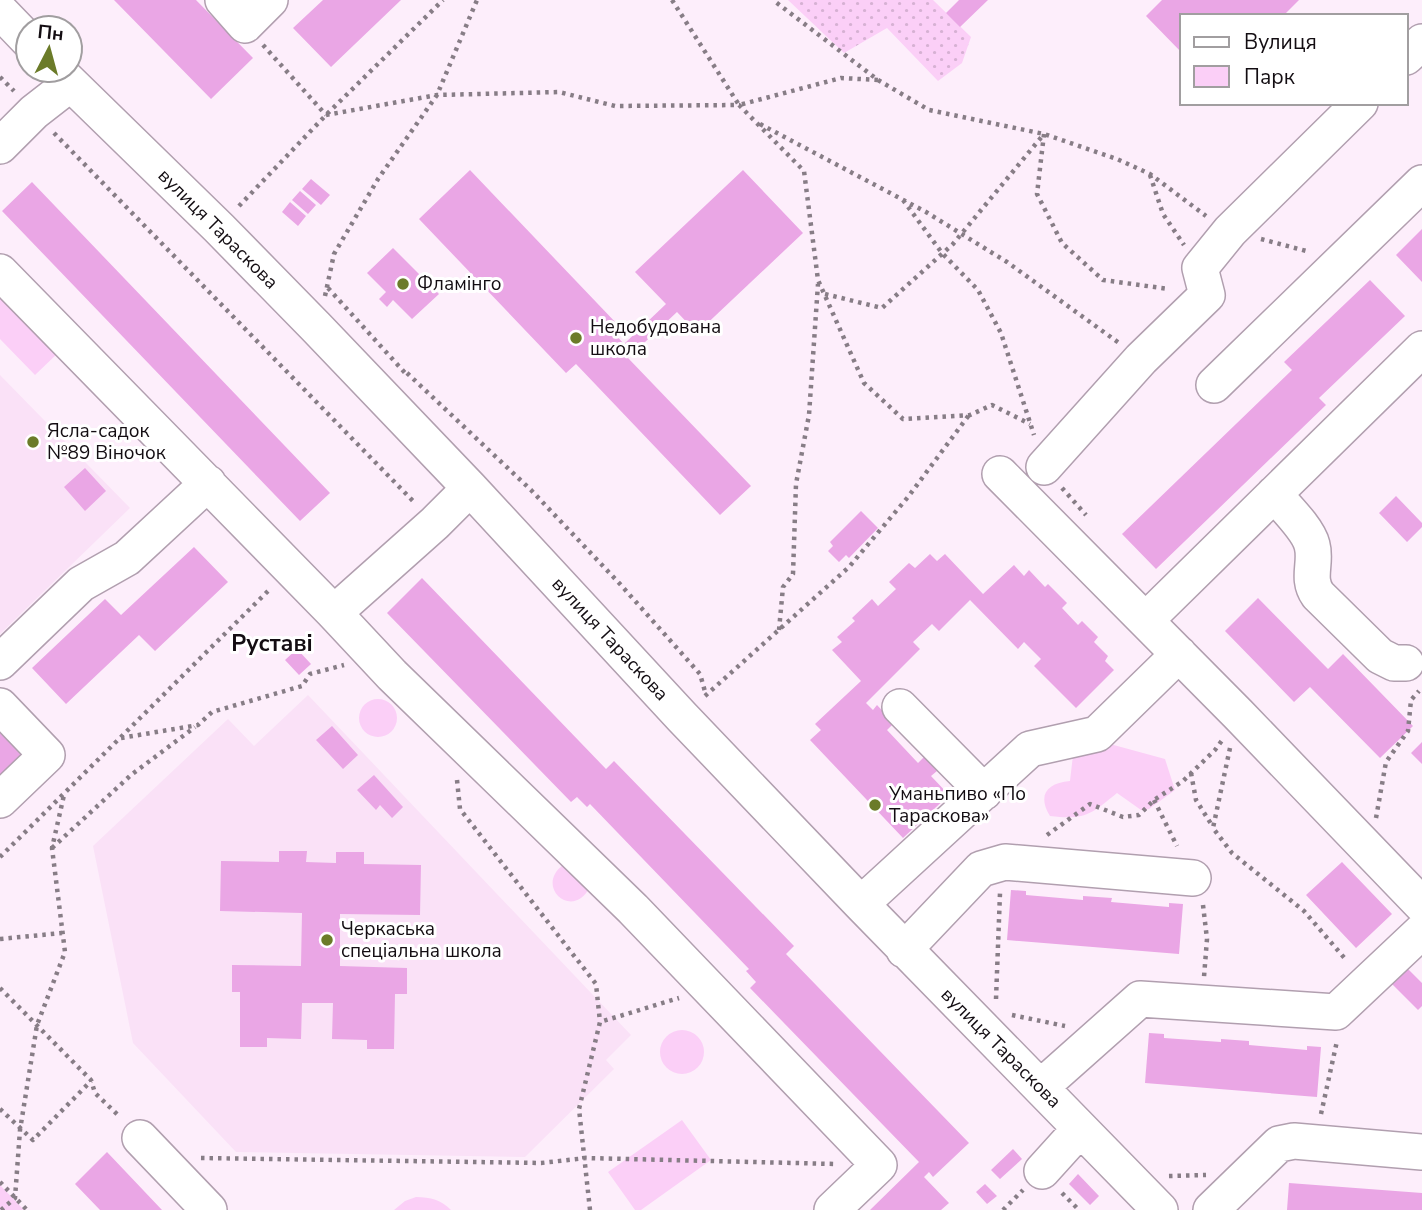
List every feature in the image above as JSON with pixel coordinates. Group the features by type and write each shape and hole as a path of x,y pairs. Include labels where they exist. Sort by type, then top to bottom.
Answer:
{"street":[{"path":"234,12 270,0"},
{"path":"0,11 14,26"},
{"path":"1408,55 1422,42"},
{"path":"0,146 57,84"},
{"name":"вулиця Тараскова","path":"70,84 219,228 470,488 694,706 860,904 1160,1210"},
{"path":"1044,467 1141,359 1203,281 1230,231 1358,105"},
{"path":"1214,385 1422,183"},
{"path":"0,272 374,656 633,909 879,1165 832,1210"},
{"path":"1146,620 1422,349"},
{"path":"1000,474 1180,654 1422,905"},
{"path":"0,662 80,584 127,558 208,483"},
{"path":"334,613 470,488"},
{"path":"1274,495 1312,543 1312,586 1318,594 1380,656 1418,670"},
{"path":"860,904 1030,749 1097,734 1180,654"},
{"path":"0,706 47,755 0,800"},
{"path":"900,707 984,792"},
{"path":"904,950 981,869 1005,862 1193,878"},
{"path":"1041,1087 1140,999 1336,1012 1422,931"},
{"path":"1042,1171 1080,1129"},
{"path":"1211,1210 1279,1144 1294,1141 1422,1152"},
{"path":"149,1147 209,1210"}],"path":[{"path":"219,228 326,115 443,0"},
{"path":"316,327 328,288 334,254 378,179 437,95 477,0"},
{"path":"672,0 739,104 804,171 818,279 809,415 796,484 793,574 783,587 779,629"},
{"path":"773,0 878,80 929,110 1044,134 1117,159 1150,174 1221,228 1342,261"},
{"path":"234,12 326,115"},
{"path":"0,77 435,523"},
{"path":"326,115 437,95 559,92 615,106 739,104 841,78 878,80"},
{"path":"756,122 904,200 1007,262 1141,359"},
{"path":"825,294 881,308 961,234 1044,134"},
{"path":"1044,134 1037,194 1062,243 1103,280 1203,281"},
{"path":"1150,174 1163,214 1203,281"},
{"path":"904,200 942,253 978,290 1001,333 1044,467"},
{"path":"818,279 864,383 904,419 970,415 992,405 1030,424"},
{"path":"328,288 407,373 531,490 700,674 694,706"},
{"path":"401,379 407,373"},
{"path":"694,706 849,566 908,497 970,415"},
{"path":"0,857 291,568"},
{"path":"52,848 131,775 212,712 302,686 310,674 374,656"},
{"path":"1366,846 1379,811 1386,762 1408,732 1411,700 1418,670"},
{"path":"1047,835 1090,804 1124,817 1139,815 1215,750 1238,714"},
{"path":"1213,828 1238,714"},
{"path":"120,738 198,725"},
{"path":"454,736 460,809 596,984 600,1022 579,1109 590,1210"},
{"path":"1191,773 1196,800 1232,853 1304,911 1352,968 1369,981"},
{"path":"1,1210 15,1198 20,1130 37,1025 65,952 52,848 64,795"},
{"path":"1001,1006 995,998 998,908 1005,862"},
{"path":"0,939 62,933"},
{"path":"0,988 91,1080 95,1093 149,1147 541,1163 586,1158 879,1165"},
{"path":"600,1022 709,988"},
{"path":"1315,1143 1337,1046 1336,1012"},
{"path":"1007,1014 1100,1034"},
{"path":"0,1109 33,1140 91,1080"},
{"path":"1126,1177 1223,1174 1238,1183"},
{"path":"0,1182 27,1210"}],"shaded area":[{"name":"Ясла-садок №89 Віночок","path":"0,375 130,508 0,634"},
{"name":"Черкаська спеціальна школа","path":"308,695 631,1035 606,1060 614,1069 525,1157 236,1152 133,1043 93,846 228,719 254,746"}],"green space":[{"path":"788,0 933,0 971,37 962,63 938,81 887,28 844,53"},
{"path":"0,294 59,352 35,375 0,339"},
{"path":"378,699 392,704 397,718 392,732 378,737 364,732 359,718 364,704"},
{"path":"1110,744 1165,759 1175,790 1149,809 1141,810 1117,793 1086,814 1071,817 1050,816 1044,802 1045,796 1055,784 1070,781 1073,755"},
{"path":"563,865 590,887 583,897 575,901 566,901 554,891 555,874"},
{"path":"682,1030 698,1036 704,1052 698,1068 682,1074 666,1068 660,1052 666,1036"},
{"path":"682,1120 711,1160 641,1210 635,1210 608,1172"},
{"path":"0,1185 24,1210 0,1210"},
{"path":"416,1197 435,1200 451,1210 394,1210 405,1201"}],"building":[{"path":"114,0 196,0 253,58 211,99"},
{"path":"323,0 401,0 331,67 293,28"},
{"path":"959,0 988,0 960,27 946,13"},
{"path":"1162,0 1299,0 1285,14 1180,14 1180,51 1146,16"},
{"name":"Недобудована школа","path":"470,170 618,325 612,331 624,344 666,304 635,272 743,170 803,233 697,333 677,312 628,358 751,486 720,515 576,364 566,373 419,219"},
{"path":"311,179 330,195 321,205 302,189"},
{"path":"32,182 330,493 300,521 2,211"},
{"path":"300,191 316,205 308,214 292,200"},
{"path":"290,202 306,216 298,226 282,212"},
{"path":"1422,229 1422,282 1396,255"},
{"path":"393,248 439,294 412,319 393,300 387,307 379,299 386,292 367,273"},
{"path":"1370,280 1405,316 1319,398 1326,405 1156,569 1122,534 1292,370 1284,362"},
{"path":"85,468 106,491 85,511 64,487"},
{"path":"1396,496 1422,523 1422,527 1407,542 1379,513"},
{"path":"861,511 878,528 849,558 846,555 839,562 828,551 833,546 830,542"},
{"path":"194,547 228,582 155,651 139,635 66,704 32,668 105,599 121,615"},
{"path":"930,554 937,561 945,554 983,594 1014,565 1024,576 1029,570 1045,587 1048,584 1067,603 1062,608 1078,625 1082,621 1098,637 1094,642 1108,656 1105,661 1114,670 1076,708 1034,666 1041,659 1024,642 1018,649 970,600 939,631 932,624 913,642 920,649 866,703 873,710 877,705 894,723 887,730 918,763 924,757 937,771 931,776 949,795 903,838 810,740 821,730 815,724 861,681 832,650 842,642 837,637 855,621 852,618 872,599 878,606 896,589 889,582 909,563 915,568"},
{"path":"422,578 606,769 614,761 794,946 786,954 969,1143 933,1177 929,1172 924,1177 949,1203 941,1210 870,1210 919,1162 750,988 756,982 746,971 749,969 590,804 587,807 577,797 571,802 387,613"},
{"path":"1258,598 1328,669 1343,654 1413,726 1380,758 1310,687 1294,702 1225,631"},
{"path":"297,649 311,664 299,675 285,660"},
{"path":"332,726 358,755 343,769 316,740"},
{"path":"0,733 28,762 0,789"},
{"path":"1422,742 1422,764 1411,753"},
{"path":"374,775 403,807 392,818 380,805 376,810 357,790"},
{"path":"279,851 307,851 306,862 336,863 336,852 364,852 364,864 421,865 420,915 340,914 340,966 407,968 407,994 395,994 394,1049 367,1049 367,1040 332,1039 333,1003 302,1003 301,1039 267,1038 267,1047 240,1047 240,992 232,992 232,965 301,966 302,913 220,911 221,861 279,862"},
{"path":"1342,862 1392,914 1356,948 1306,895"},
{"path":"1011,890 1026,891 1026,895 1083,900 1083,896 1112,898 1111,902 1169,907 1169,903 1183,904 1179,954 1007,940"},
{"path":"1408,969 1422,983 1422,1006 1418,1010 1392,984"},
{"path":"1149,1033 1164,1034 1164,1038 1249,1041 1249,1045 1307,1050 1307,1046 1321,1047 1317,1097 1145,1083"},
{"path":"1013,1149 1022,1159 1000,1179 991,1170"},
{"path":"107,1152 162,1210 100,1210 75,1184"},
{"path":"1078,1174 1099,1196 1090,1205 1069,1184"},
{"path":"1289,1183 1422,1193 1422,1210 1287,1210"},
{"path":"985,1184 997,1196 987,1204 976,1192"}],"place":[{"name":"Фламінго","path":"403,284"},
{"name":"Недобудована школа","path":"576,338"},
{"name":"Ясла-садок №89 Віночок","path":"33,442"},
{"name":"Уманьпиво «По Тараскова»","path":"875,805"},
{"name":"Черкаська спеціальна школа","path":"327,940"}],"district":[{"name":"Руставі","path":"272,643"}]}
